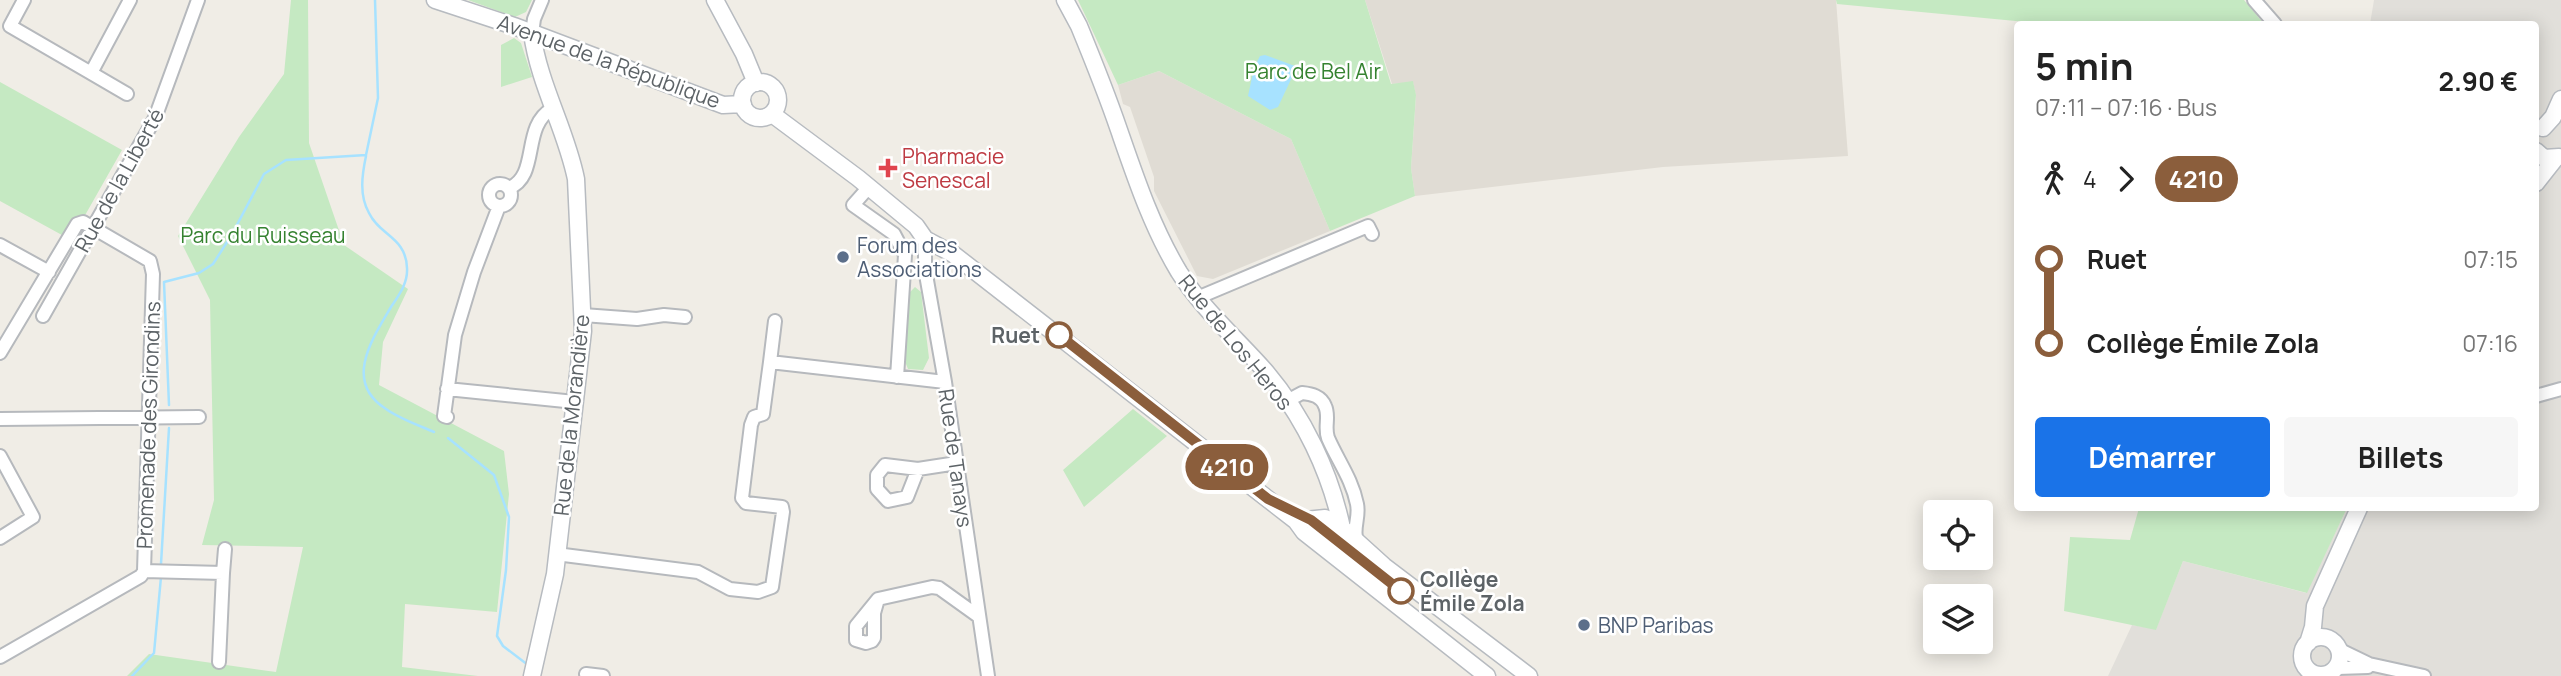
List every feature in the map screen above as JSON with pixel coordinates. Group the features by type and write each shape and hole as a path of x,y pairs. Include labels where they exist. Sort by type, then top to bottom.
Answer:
{"street":[{"path":"24,0 10,26 127,94"},
{"path":"91,73 130,0"},
{"name":"Rue de la Liberté","path":"43,316 155,118 198,0"},
{"name":"Avenue de la République","path":"435,0 723,105 743,104"},
{"path":"531,33 542,0"},
{"path":"715,0 756,83"},
{"name":"Rue de Los Heros","path":"1065,0 1084,38 1149,213 1166,248 1197,298 1267,374 1287,401 1325,468 1335,494 1342,528"},
{"path":"2254,0 2272,21"},
{"name":"Rue de la Morandière","path":"531,33 536,63 572,159 576,179 583,315 555,574 532,676"},
{"path":"756,83 768,84 776,92 778,104 772,114 766,117 755,117 745,110 743,104 744,93 756,83"},
{"path":"2539,132 2554,127 2561,129 2561,101"},
{"path":"2539,131 2553,117 2561,101"},
{"path":"447,417 444,416 455,335 474,272 499,205 490,200 490,190 498,184 509,188 520,183 531,155 536,124 552,110"},
{"path":"772,114 869,187 916,226 925,239 953,254 1296,521 1304,532 1487,676"},
{"path":"2539,154 2544,158 2559,157"},
{"path":"2539,180 2559,157"},
{"path":"869,187 853,205 894,234 905,255 897,377"},
{"path":"0,353 77,224 83,222 94,228"},
{"path":"1197,298 1368,226 1372,234"},
{"name":"Promenade des Girondins","path":"0,657 141,576 144,571 153,274 150,261 94,228"},
{"name":"Rue de Tanays","path":"925,239 925,269 945,382 988,676"},
{"path":"0,245 49,272"},
{"path":"583,315 637,319 664,315 685,317"},
{"path":"556,554 698,572 730,589 758,592 772,587 782,507 746,503 742,498 751,425 754,417 763,414 775,321"},
{"path":"770,362 945,382"},
{"path":"447,389 575,402"},
{"path":"2539,395 2561,389"},
{"path":"1287,401 1302,393 1318,397 1325,404 1328,415 1326,432 1350,480 1357,504 1358,519 1354,528 1357,550 1350,557 1332,554"},
{"path":"0,419 199,417"},
{"path":"0,456 33,517 0,538"},
{"path":"918,469 957,463"},
{"path":"1318,517 1332,503 1335,494"},
{"path":"2358,511 2315,606 2313,627 2302,654 2304,671 2315,674 2330,673 2354,666 2424,676"},
{"path":"1296,521 1325,518 1342,528 1448,616 1529,676"},
{"path":"219,662 225,549"},
{"path":"144,571 223,573"},
{"path":"878,599 932,587 978,616"},
{"path":"2320,593 2324,622 2336,645 2340,662 2330,673"},
{"path":"2308,643 2319,637 2358,660 2382,668"},
{"path":"586,674 603,676"}],"shaded area":[{"path":"1365,0 1836,0 1848,156 1663,167 1415,196 1411,168 1416,96 1413,82 1392,84"},
{"path":"2374,0 2561,0 2561,676 2108,676 2132,625 2156,629 2183,561 2306,593 2346,511 2539,511 2539,21 2370,21"},
{"path":"1159,71 1291,139 1330,231 1213,279 1197,276 1154,191 1154,177 1130,107 1123,104 1118,85"}],"green space":[{"name":"Parc du Ruisseau","path":"291,0 308,0 309,143 344,245 408,289 383,342 379,385 504,451 509,494 497,612 405,604 402,667 478,676 127,676 149,654 276,672 303,547 202,545 214,500 210,300 178,236 239,137 284,74"},
{"path":"468,0 532,0 526,12 515,17"},
{"name":"Parc de Bel Air","path":"1078,0 1365,0 1391,84 1413,81 1416,95 1411,168 1415,196 1330,231 1291,139 1159,71 1118,85"},
{"path":"1836,0 2244,0 2262,21 2016,21 1837,4"},
{"path":"514,38 521,43 532,77 501,87 501,45"},
{"path":"0,82 122,150 71,240 0,201"},
{"path":"915,287 921,292 929,358 923,370 908,369 904,359 910,292"},
{"path":"1133,409 1167,436 1084,507 1063,470"},
{"path":"2138,511 2346,511 2307,593 2183,561 2156,630 2064,611 2070,537 2130,540"}],"water":[{"path":"1265,55 1295,66 1278,107 1270,110 1248,96 1254,68 1260,56"}],"waterway":[{"path":"169,405 164,282 199,273 213,264 264,174 286,160 366,155 378,98 375,0"},
{"path":"366,156 362,185 366,206 374,221 402,250 407,268 402,289 376,333 365,360 366,386 373,398 386,409 434,432"},
{"path":"161,564 169,428"},
{"path":"448,438 494,475 509,517 506,570 497,636 503,646 528,665"},
{"path":"132,676 154,653 161,577"}],"bus line":[{"name":"4210","path":"1059,335 1268,499 1311,520 1401,591"}],"place":[{"name":"Pharmacie Senescal","path":"888,168"},
{"name":"Forum des Associations","path":"843,257"},
{"name":"Ruet","path":"1059,335"},
{"name":"Collège Émile Zola","path":"1401,591"},
{"name":"BNP Paribas","path":"1584,625"}]}
